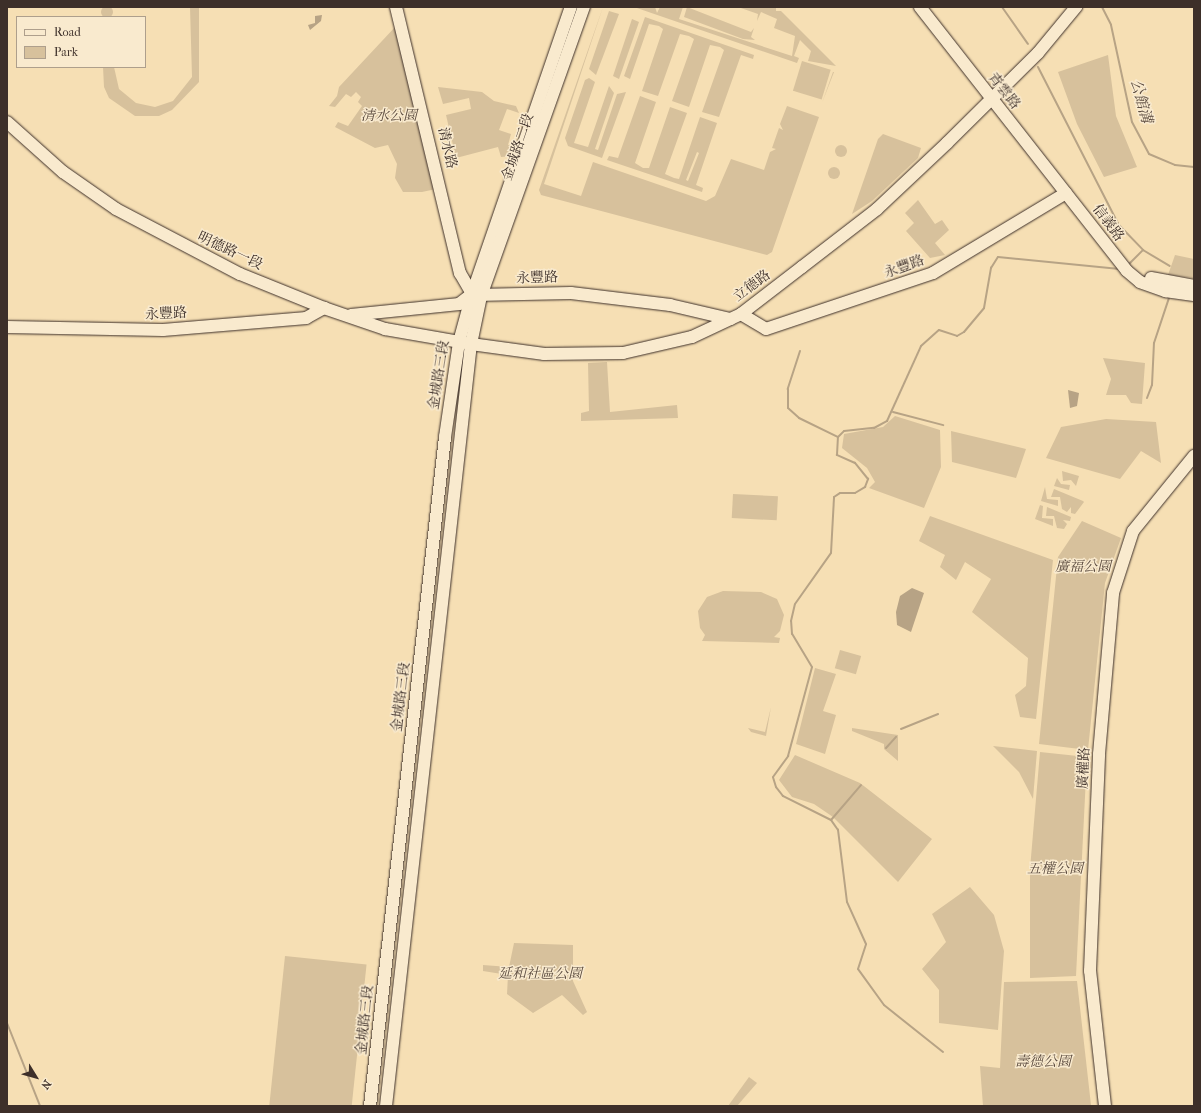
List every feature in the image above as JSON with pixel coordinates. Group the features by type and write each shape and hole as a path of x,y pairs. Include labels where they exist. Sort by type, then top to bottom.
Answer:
{"street":[{"name":"清水路","path":"396,7 460,273 476,295"},
{"name":"金城路二段","path":"476,295 571,7"},
{"name":"金城路二段","path":"476,295 584,7"},
{"name":"青雲路","path":"920,7 1066,193"},
{"name":"立德路","path":"465,343 544,354 623,353 675,344 736,316 877,209 1038,53 1076,7"},
{"name":"明德路一段","path":"7,122 63,172 120,212 240,274 324,308 385,329 465,343"},
{"name":"永豐路","path":"476,295 571,293 670,305 736,316 766,329 933,273 982,246 1066,193"},
{"name":"信義路","path":"1066,193 1127,270 1140,282 1165,291 1194,295"},
{"path":"1127,270 1163,282 1194,286"},
{"path":"347,316 459,304 476,295"},
{"name":"金城路三段","path":"370,1106 445,438 476,295"},
{"name":"永豐路","path":"7,327 163,330 306,318 324,308"},
{"name":"金城路三段","path":"386,1106 465,343"},
{"name":"廣權路","path":"1105,1106 1090,971 1099,754 1113,593 1133,531 1194,456"}],"green space":[{"path":"105,6 109,6 113,10 113,14 111,16 103,16 101,14 101,10"},
{"path":"190,7 199,7 199,82 172,110 159,116 135,116 109,98 104,87 103,68 114,68 119,89 136,103 155,107 173,101 192,77"},
{"path":"603,7 544,184 581,196 593,162 706,201 715,196 731,159 764,170 770,152 776,149 772,148 779,128 783,130 780,124 787,106 819,117 772,252 767,255 541,195 539,190"},
{"path":"634,7 655,7 657,13 660,7 683,7 679,19 792,56 795,36 774,28 777,19 761,12 757,21 758,14 738,7 776,7 776,11 781,11 836,66 808,61 811,51 800,40 794,56 799,58 797,63"},
{"path":"687,7 751,32 754,28 751,37 755,40 743,39 684,17"},
{"path":"609,11 619,14 596,75 589,69"},
{"path":"645,17 754,55 753,59 741,55 719,117 702,112 724,50 720,47 710,45 689,107 672,101 694,39 689,36 680,34 658,96 642,91 663,29 659,26 649,24 630,79 624,76"},
{"path":"632,19 639,22 619,79 613,76"},
{"name":"清水公園","path":"396,26 436,189 422,192 403,192 395,178 397,164 388,145 375,148 335,127 338,122 348,126 362,106 358,102 361,97 356,92 351,97 346,94 335,107 329,106 337,96 339,87"},
{"path":"1108,55 1116,116 1137,167 1104,177 1077,124 1058,72"},
{"path":"802,61 831,70 822,99 793,91"},
{"path":"833,72 834,72 822,103"},
{"path":"589,78 595,82 574,143 588,147 609,86 614,93 595,149 598,150 617,94 626,92 602,158 568,146 565,138 585,80"},
{"path":"438,87 482,92 494,101 516,106 519,113 507,109 499,130 511,134 508,145 516,147 513,156 501,157 498,147 456,158 446,115 471,109 469,98 443,104"},
{"path":"640,96 656,102 635,163 643,168 649,168 670,107 687,113 665,174 674,178 679,179 700,117 717,123 696,185 703,188 702,192 607,160 609,156 618,158","holes":["697,152 699,153 688,181 686,180"]},
{"path":"883,134 921,148 918,158 872,201 852,214 878,139"},
{"path":"839,145 843,145 847,151 843,157 839,157 835,153 835,149"},
{"path":"832,167 836,167 840,173 836,179 832,179 828,175 828,171"},
{"path":"918,200 935,224 942,220 949,230 935,243 945,255 930,258 906,231 914,223 905,213"},
{"path":"1175,255 1194,259 1193,278 1168,275"},
{"path":"1103,358 1145,363 1142,404 1131,403 1126,395 1106,395 1111,379"},
{"path":"607,362 610,412 677,405 678,418 581,421 581,413 589,411 588,363"},
{"path":"895,416 940,430 941,467 924,508 869,488 875,482 867,468 842,448 844,434 883,427"},
{"path":"1106,419 1156,422 1161,463 1141,451 1120,479 1046,458 1061,427"},
{"path":"951,431 1026,449 1016,478 952,462"},
{"path":"1062,471 1079,476 1076,486 1071,480 1063,481"},
{"path":"1057,478 1061,484 1070,485 1069,490 1054,486"},
{"path":"1045,487 1047,499 1058,500 1058,506 1041,501"},
{"path":"1054,489 1084,502 1075,514 1071,513 1071,507 1067,512 1062,509 1060,497 1051,497"},
{"path":"733,494 778,496 777,520 732,518"},
{"path":"1040,505 1043,506 1042,518 1053,519 1053,526 1035,519"},
{"path":"1047,507 1071,517 1070,521 1063,520 1067,524 1064,529 1057,528 1054,516 1046,516"},
{"path":"930,516 1053,560 1036,719 1020,717 1015,695 1026,686 1028,658 972,612 991,579 965,562 956,580 940,567 945,555 919,541"},
{"name":"廣福公園","path":"1082,521 1121,538 1105,583 1088,750 1039,744 1058,557"},
{"path":"723,591 761,592 777,599 784,615 780,631 774,637 780,638 779,643 702,641 705,635 700,628 698,611 707,597"},
{"path":"840,650 861,656 856,674 835,668"},
{"path":"815,668 836,674 823,711 836,715 825,754 796,744"},
{"path":"771,707 766,736 751,732 748,728 765,732"},
{"path":"852,728 898,735 898,761 884,749 884,744 852,731"},
{"path":"993,746 1037,751 1033,799 1019,772"},
{"name":"五權公園","path":"1040,752 1087,757 1076,976 1030,978 1030,869"},
{"path":"795,755 860,783 932,839 898,882 833,817 814,804 792,797 779,780"},
{"path":"970,887 994,915 1004,951 998,1030 939,1023 939,990 922,969 946,942 932,914"},
{"name":"延和社區公園","path":"514,943 573,945 573,981 587,1012 583,1015 562,995 533,1013 507,994 508,975 483,971 483,965 509,967"},
{"path":"285,956 367,965 352,1106 269,1106"},
{"name":"壽德公園","path":"1077,981 1091,1105 983,1106 980,1066 1000,1068 1004,982"},
{"path":"749,1077 757,1083 737,1106 728,1106"}],"shaded area":[{"path":"322,15 321,21 310,30 308,25 315,23 315,16"},
{"path":"1068,390 1079,393 1077,406 1070,408"},
{"path":"912,588 924,593 911,632 897,625 896,612 900,596"}],"waterway":[{"path":"1002,7 1028,44"},
{"name":"公館溝","path":"1102,7 1111,25 1132,122 1149,154 1175,165 1194,167"},
{"path":"1038,67 1119,225 1143,250 1170,266"},
{"path":"1128,265 1143,250"},
{"path":"943,1052 884,1005 858,969 866,944 847,902 838,830 831,820 783,796 776,787 773,777 788,756 812,667 792,634 791,621 795,604 831,553 834,497 840,493 855,493 865,487 868,479 855,463 837,455 838,437 844,431 874,428 887,421 921,346 939,330 957,336 964,332 984,308 991,268 998,257 1119,269"},
{"path":"1147,398 1152,385 1154,343 1169,298"},
{"path":"800,351 788,389 788,408 799,418 838,437"},
{"path":"893,412 943,425"},
{"path":"901,729 938,714"},
{"path":"886,748 896,737"},
{"path":"831,820 861,785"},
{"path":"7,1023 40,1106"}]}
